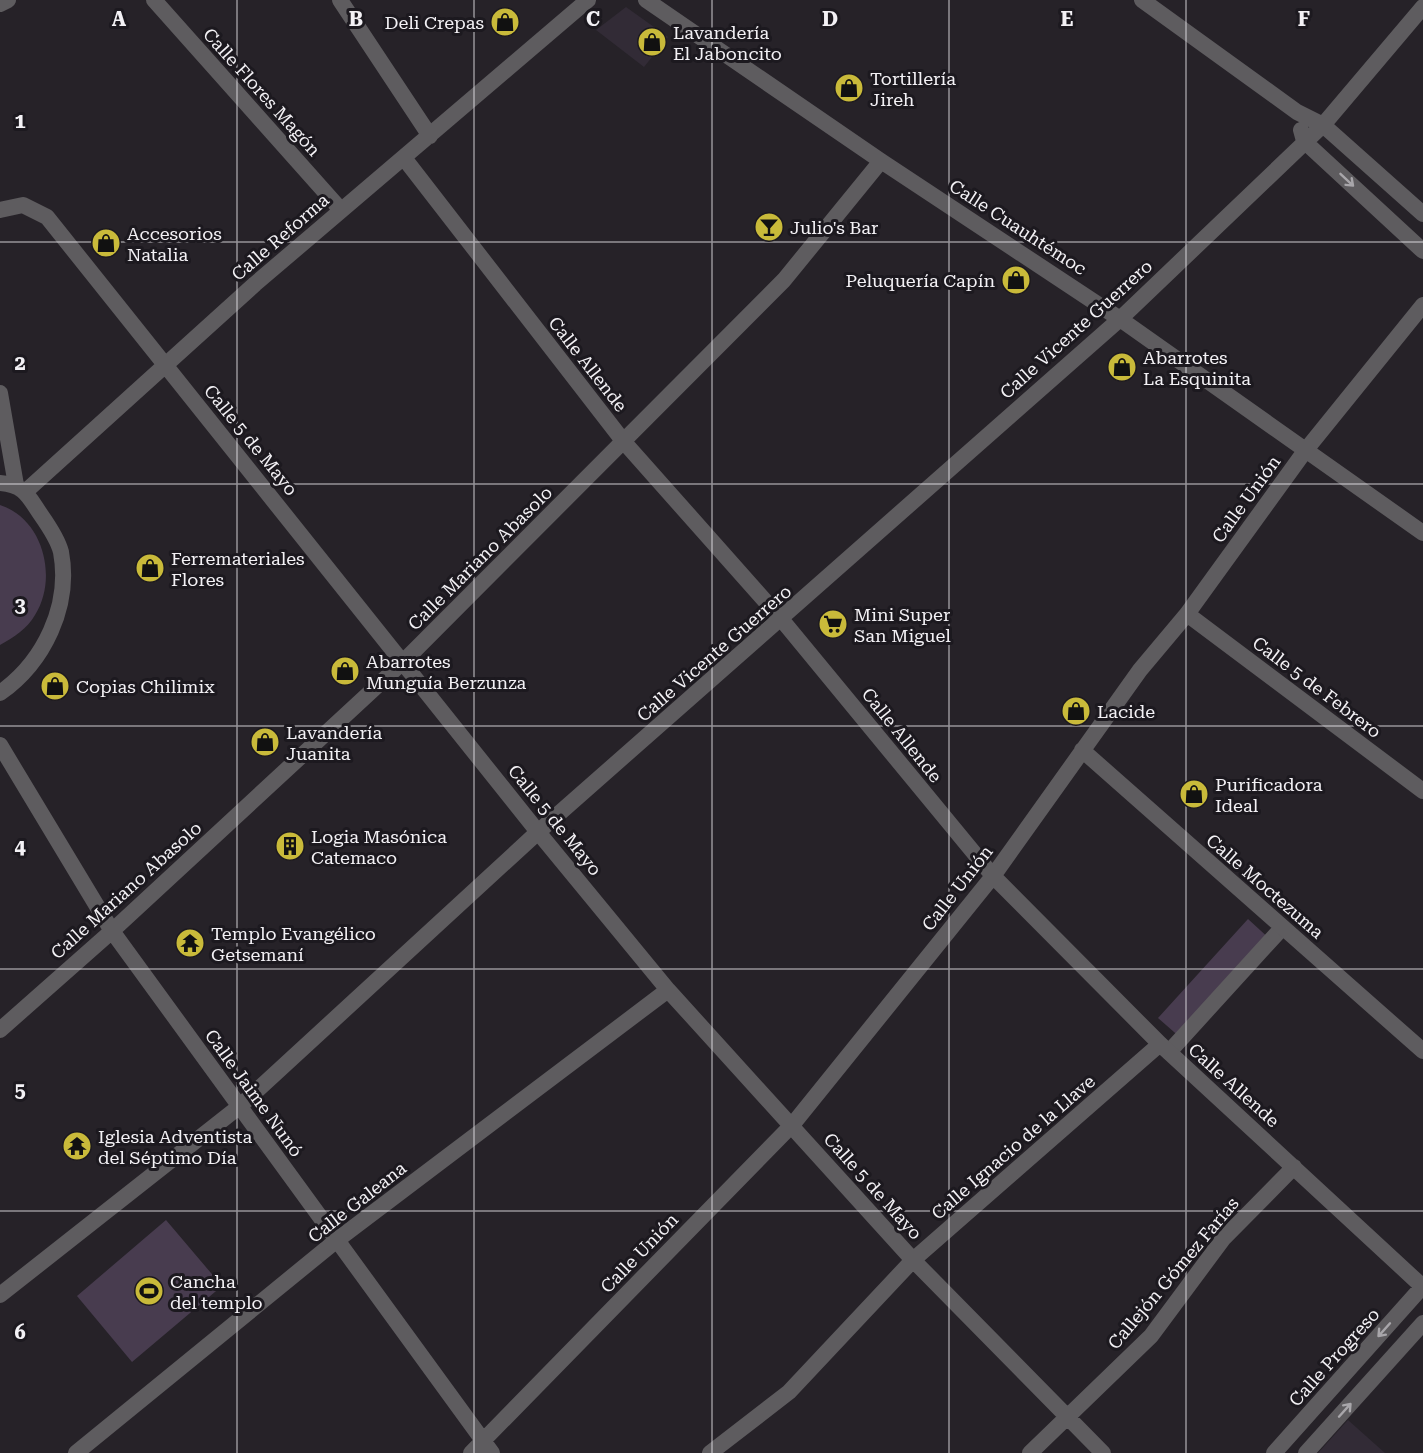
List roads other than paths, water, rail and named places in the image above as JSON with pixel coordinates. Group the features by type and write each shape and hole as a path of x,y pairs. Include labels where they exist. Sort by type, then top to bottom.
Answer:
{"street":[{"path":"0,4 8,0"},
{"name":"Calle Flores Magón","path":"154,0 341,210"},
{"path":"340,0 430,136"},
{"name":"Calle Reforma","path":"14,486 165,364 341,210 588,0"},
{"name":"Calle Cuauhtémoc","path":"646,0 881,161 1120,319 1423,533"},
{"path":"1142,0 1297,112 1323,125 1423,214"},
{"name":"Calle Vicente Guerrero","path":"0,1295 240,1106 538,832 782,620 1120,319 1323,125 1423,7"},
{"path":"1297,112 1304,141 1423,251"},
{"name":"Calle Allende","path":"404,158 624,442 782,620 993,876 1164,1048 1423,1287"},
{"name":"Calle Mariano Abasolo","path":"0,1030 112,932 404,662 784,279 881,161"},
{"name":"Calle 5 de Mayo","path":"0,210 23,205 47,217 538,832 668,990 793,1124 913,1260 1067,1419 1103,1453"},
{"name":"Calle Unión","path":"482,1449 793,1124 993,876 1140,670 1187,614 1305,451 1423,305"},
{"path":"0,393 14,486 60,550 63,586 55,625 20,679 0,693"},
{"name":"Calle 5 de Febrero","path":"1187,614 1420,783"},
{"name":"Calle Jaime Nunó","path":"0,745 112,932 338,1240 482,1449"},
{"name":"Calle Moctezuma","path":"1082,750 1423,1051"},
{"name":"Calle Ignacio de la Llave","path":"710,1453 789,1392 913,1260 1164,1048 1282,928"},
{"name":"Calle Galeana","path":"76,1453 338,1240 668,990"},
{"name":"Callejón Gómez Farías","path":"1029,1453 1151,1336 1222,1239 1294,1167"},
{"name":"Calle Progreso","path":"1274,1453 1423,1287"},
{"path":"1306,1453 1423,1323"}],"place":[{"name":"Deli Crepas","path":"505,22"},
{"name":"Lavandería El Jaboncito","path":"652,42"},
{"name":"Tortillería Jireh","path":"849,88"},
{"name":"Julio's Bar","path":"769,227"},
{"name":"Accesorios Natalia","path":"106,243"},
{"name":"Peluquería Capín","path":"1016,280"},
{"name":"Abarrotes La Esquinita","path":"1122,367"},
{"name":"Ferremateriales Flores","path":"150,568"},
{"name":"Mini Super San Miguel","path":"833,624"},
{"name":"Abarrotes Munguía Berzunza","path":"345,671"},
{"name":"Copias Chilimix","path":"55,686"},
{"name":"Lacide","path":"1076,711"},
{"name":"Lavandería Juanita","path":"265,742"},
{"name":"Purificadora Ideal","path":"1194,794"},
{"name":"Logia Masónica Catemaco","path":"290,846"},
{"name":"Templo Evangélico Getsemaní","path":"190,943"},
{"name":"Iglesia Adventista del Séptimo Día","path":"77,1146"},
{"name":"Cancha del templo","path":"149,1291"}]}
